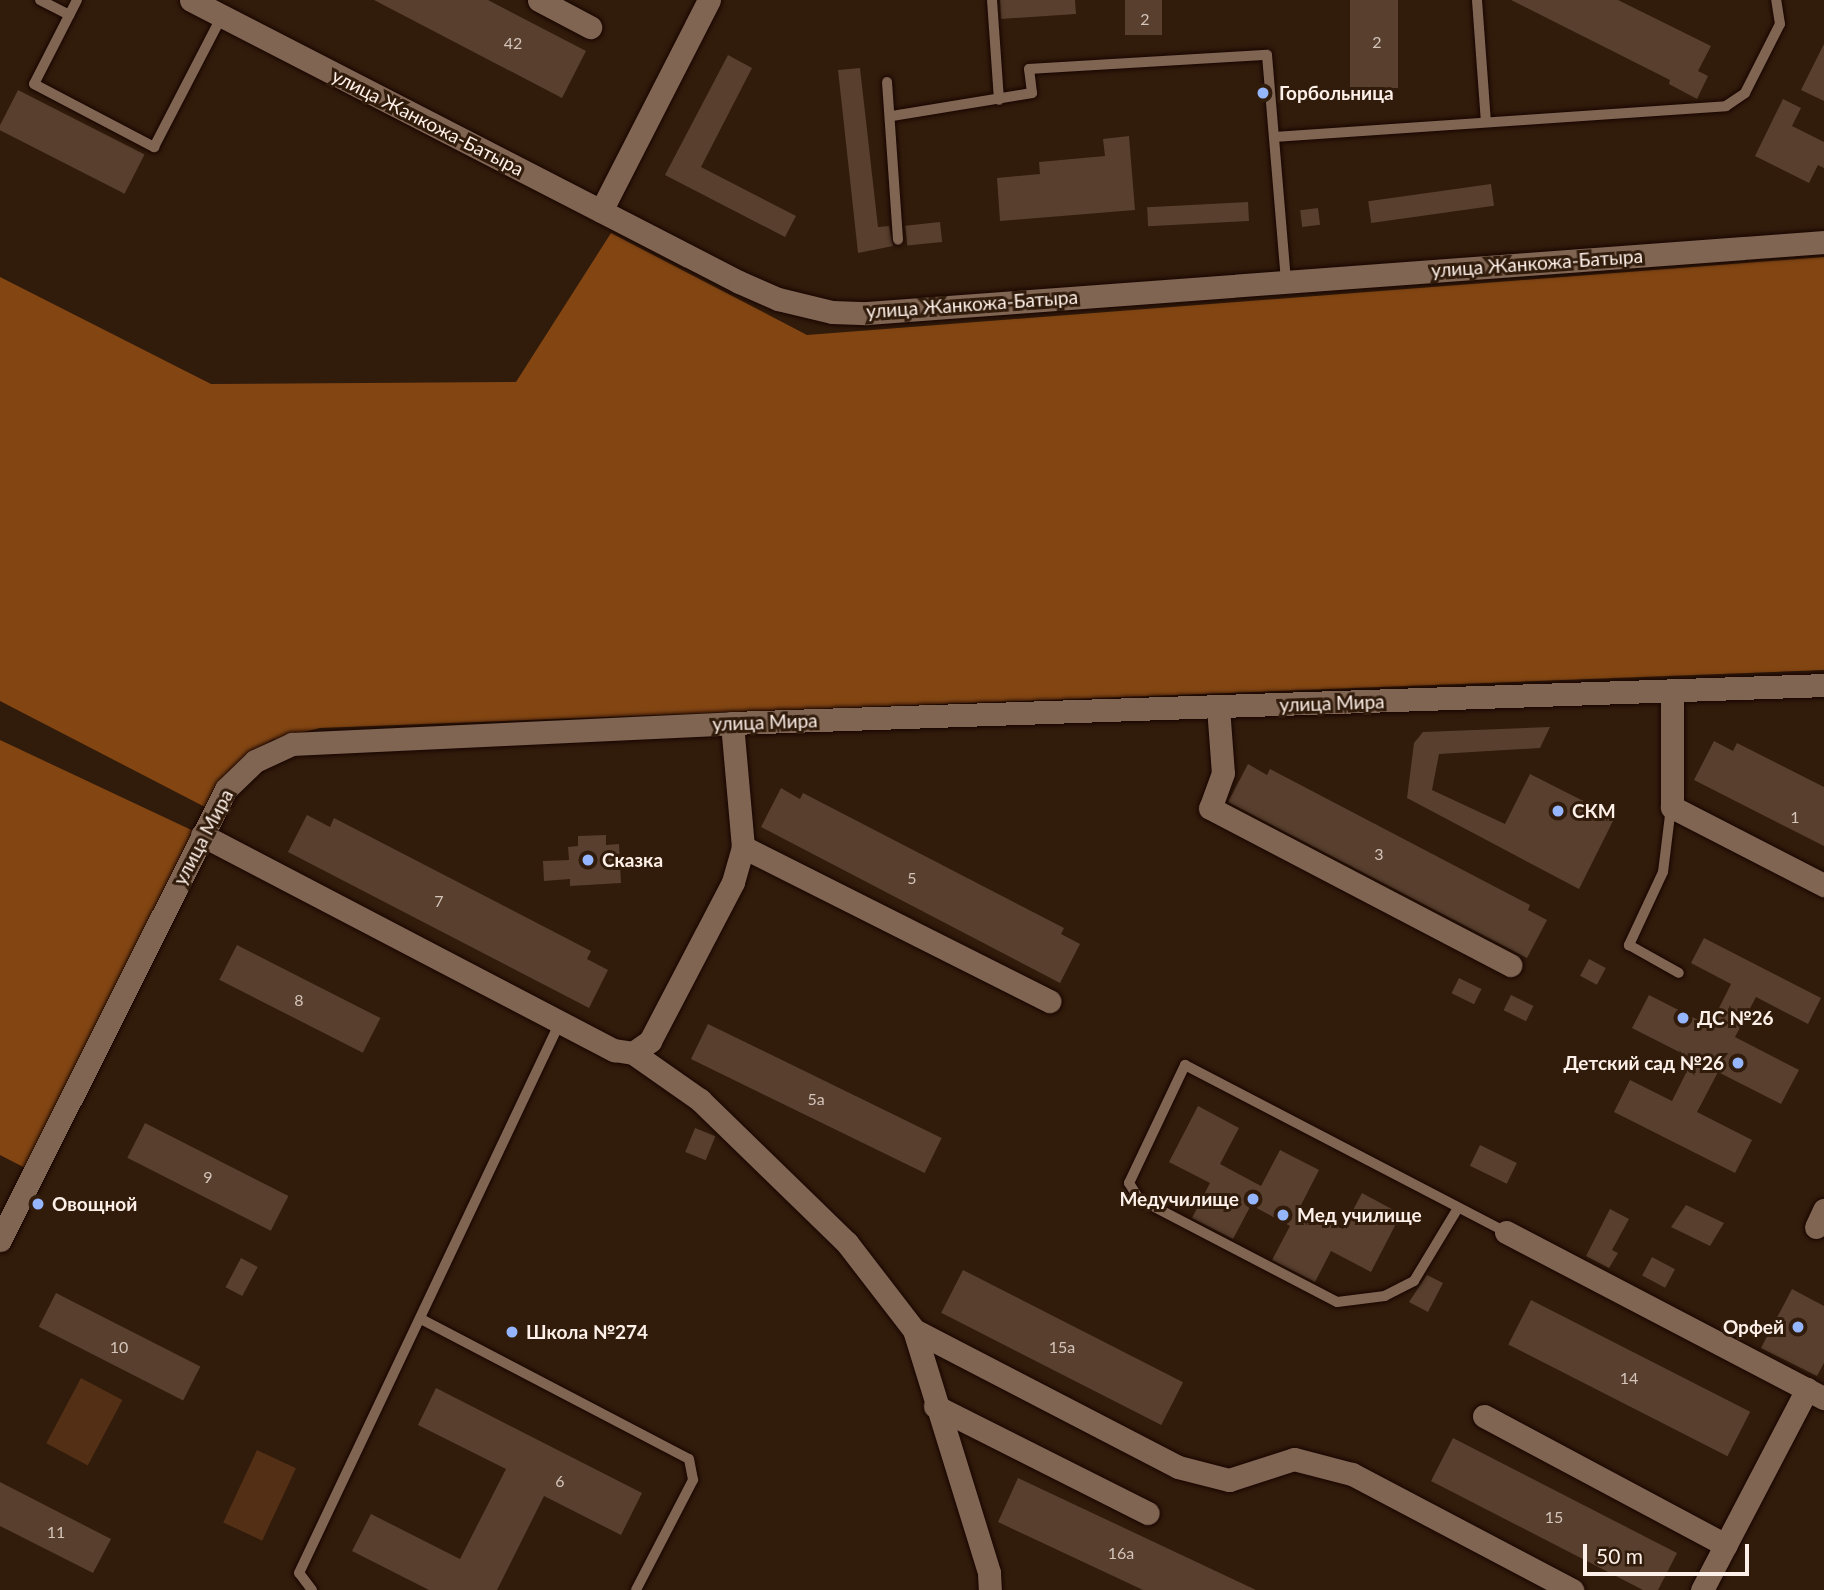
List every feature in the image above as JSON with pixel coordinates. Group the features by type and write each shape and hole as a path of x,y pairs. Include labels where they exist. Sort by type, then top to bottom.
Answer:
{"street":[{"name":"улица Жанкожа-Батыра","path":"191,0 739,282 778,299 832,312 867,313 1824,242"},
{"path":"539,0 590,27"},
{"path":"601,211 709,0"},
{"name":"улица Мира","path":"0,1240 202,835 239,774 292,744 732,723 1824,685"},
{"path":"1672,691 1672,807 1824,885"},
{"path":"1218,707 1223,773 1210,808 1510,965"},
{"path":"633,1053 650,1041 730,890 743,847 732,723"},
{"path":"202,835 614,1049 633,1053 700,1100 847,1243 914,1330 935,1406 995,1587"},
{"path":"743,847 1049,1001"},
{"path":"1506,1232 1816,1394 1702,1590"},
{"path":"914,1330 1178,1467 1229,1480 1294,1460 1352,1474 1572,1590"},
{"path":"935,1406 1148,1513"},
{"path":"1484,1416 1726,1545"}],"lane":[{"path":"40,0 69,15"},
{"path":"77,0 34,84 154,147 222,16"},
{"path":"992,0 999,100"},
{"path":"1477,0 1486,122"},
{"path":"1274,137 1726,106 1745,93 1780,24 1776,0"},
{"path":"892,116 1031,93 1029,69 1267,55 1286,281"},
{"path":"887,82 892,116 898,240"},
{"path":"1672,807 1663,872 1629,945 1679,973"},
{"path":"312,1590 299,1573 560,1021"},
{"path":"1458,1208 1414,1281 1385,1296 1337,1301 1139,1199 1129,1183 1185,1065 1506,1232"},
{"path":"421,1319 690,1460 693,1480 636,1590"}],"shaded area":[{"path":"611,233 807,335 1824,257 1824,670 320,728 272,740 247,756 205,807 0,701 0,277 211,384 516,382"},
{"path":"0,740 202,835 33,1172 0,1155"},
{"path":"81,1378 122,1400 88,1465 46,1443"},
{"path":"257,1450 296,1468 262,1541 223,1523"}],"building":[{"path":"374,0 488,0 586,51 562,98"},
{"path":"1000,0 1075,0 1076,14 1001,19"},
{"path":"1125,0 1162,0 1162,35 1125,35"},
{"path":"1350,0 1398,0 1398,88 1350,88"},
{"path":"1511,0 1618,0 1711,46 1698,71 1708,76 1697,99 1669,84 1670,80"},
{"path":"1824,44 1824,101 1801,90"},
{"path":"728,55 752,68 701,167 796,216 785,237 665,175"},
{"path":"860,68 878,227 889,226 893,246 858,253 838,70"},
{"path":"18,90 145,154 125,194 0,130"},
{"path":"1783,99 1801,108 1792,126 1824,142 1824,168 1818,165 1809,183 1755,156"},
{"path":"1129,136 1135,210 1000,221 997,178 1040,174 1039,162 1105,156 1103,139"},
{"path":"1491,184 1494,206 1371,223 1368,201"},
{"path":"1248,202 1249,221 1148,226 1147,207"},
{"path":"1318,208 1320,225 1302,227 1300,210"},
{"path":"940,222 942,242 907,246 905,226"},
{"name":"СКМ","path":"1550,727 1540,748 1439,754 1432,790 1505,824 1530,774 1615,817 1579,889 1407,798 1414,743 1423,732"},
{"path":"1714,741 1733,751 1737,743 1824,787 1824,846 1694,780"},
{"path":"1248,764 1267,775 1270,769 1530,905 1528,910 1547,920 1527,958 1228,802"},
{"path":"781,788 800,799 803,793 1064,928 1061,934 1080,944 1060,983 761,827"},
{"path":"307,815 330,827 334,818 591,951 587,959 608,970 589,1008 288,852"},
{"name":"Сказка","path":"606,835 606,845 619,844 621,883 570,886 570,879 544,881 543,861 569,860 568,847 578,846 578,836"},
{"name":"Детский сад №26","path":"1704,938 1821,998 1808,1024 1756,997 1735,1037 1799,1070 1781,1104 1718,1072 1697,1112 1752,1140 1735,1173 1614,1112 1630,1080 1672,1101 1693,1059 1632,1028 1649,995 1710,1026 1731,984 1691,963"},
{"path":"237,945 380,1018 363,1053 219,980"},
{"path":"1589,959 1606,968 1597,985 1580,976"},
{"path":"1459,978 1481,989 1474,1004 1452,993"},
{"path":"1511,995 1533,1006 1526,1021 1504,1010"},
{"path":"708,1024 942,1138 925,1173 691,1059"},
{"name":"Медучилище","path":"1198,1106 1239,1128 1220,1164 1261,1186 1280,1150 1319,1170 1300,1207 1343,1229 1362,1193 1401,1214 1371,1272 1331,1251 1315,1282 1272,1260 1290,1226 1251,1205 1233,1239 1192,1218 1210,1183 1169,1162"},
{"path":"145,1123 288,1196 271,1231 127,1158"},
{"path":"695,1128 715,1136 706,1160 685,1152"},
{"path":"1480,1145 1517,1163 1507,1184 1470,1166"},
{"path":"1686,1205 1724,1223 1710,1246 1671,1227"},
{"path":"1610,1209 1629,1219 1612,1250 1618,1253 1609,1268 1586,1256"},
{"path":"1652,1257 1675,1269 1665,1288 1642,1276"},
{"path":"241,1258 258,1267 242,1296 226,1287"},
{"path":"963,1270 1183,1382 1161,1425 941,1313"},
{"path":"1427,1275 1443,1283 1428,1312 1409,1302"},
{"name":"Орфей","path":"1792,1289 1824,1306 1824,1363 1817,1376 1761,1348"},
{"path":"56,1293 200,1367 183,1400 39,1327"},
{"path":"1531,1300 1750,1412 1727,1456 1508,1345"},
{"path":"436,1388 642,1493 621,1535 544,1496 497,1590 429,1590 352,1551 371,1514 460,1559 506,1469 418,1425"},
{"path":"1453,1438 1677,1553 1658,1590 1643,1590 1431,1481"},
{"path":"1018,1478 1256,1590 1143,1590 998,1522"},
{"path":"0,1482 111,1539 93,1573 0,1526"}],"place":[{"name":"Горбольница","path":"1263,93"},
{"name":"СКМ","path":"1558,811"},
{"name":"Сказка","path":"588,860"},
{"name":"ДС №26","path":"1683,1018"},
{"name":"Детский сад №26","path":"1738,1063"},
{"name":"Медучилище","path":"1253,1199"},
{"name":"Овощной","path":"38,1204"},
{"name":"Мед училище","path":"1283,1215"},
{"name":"Орфей","path":"1798,1327"},
{"name":"Школа №274","path":"512,1332"}]}
